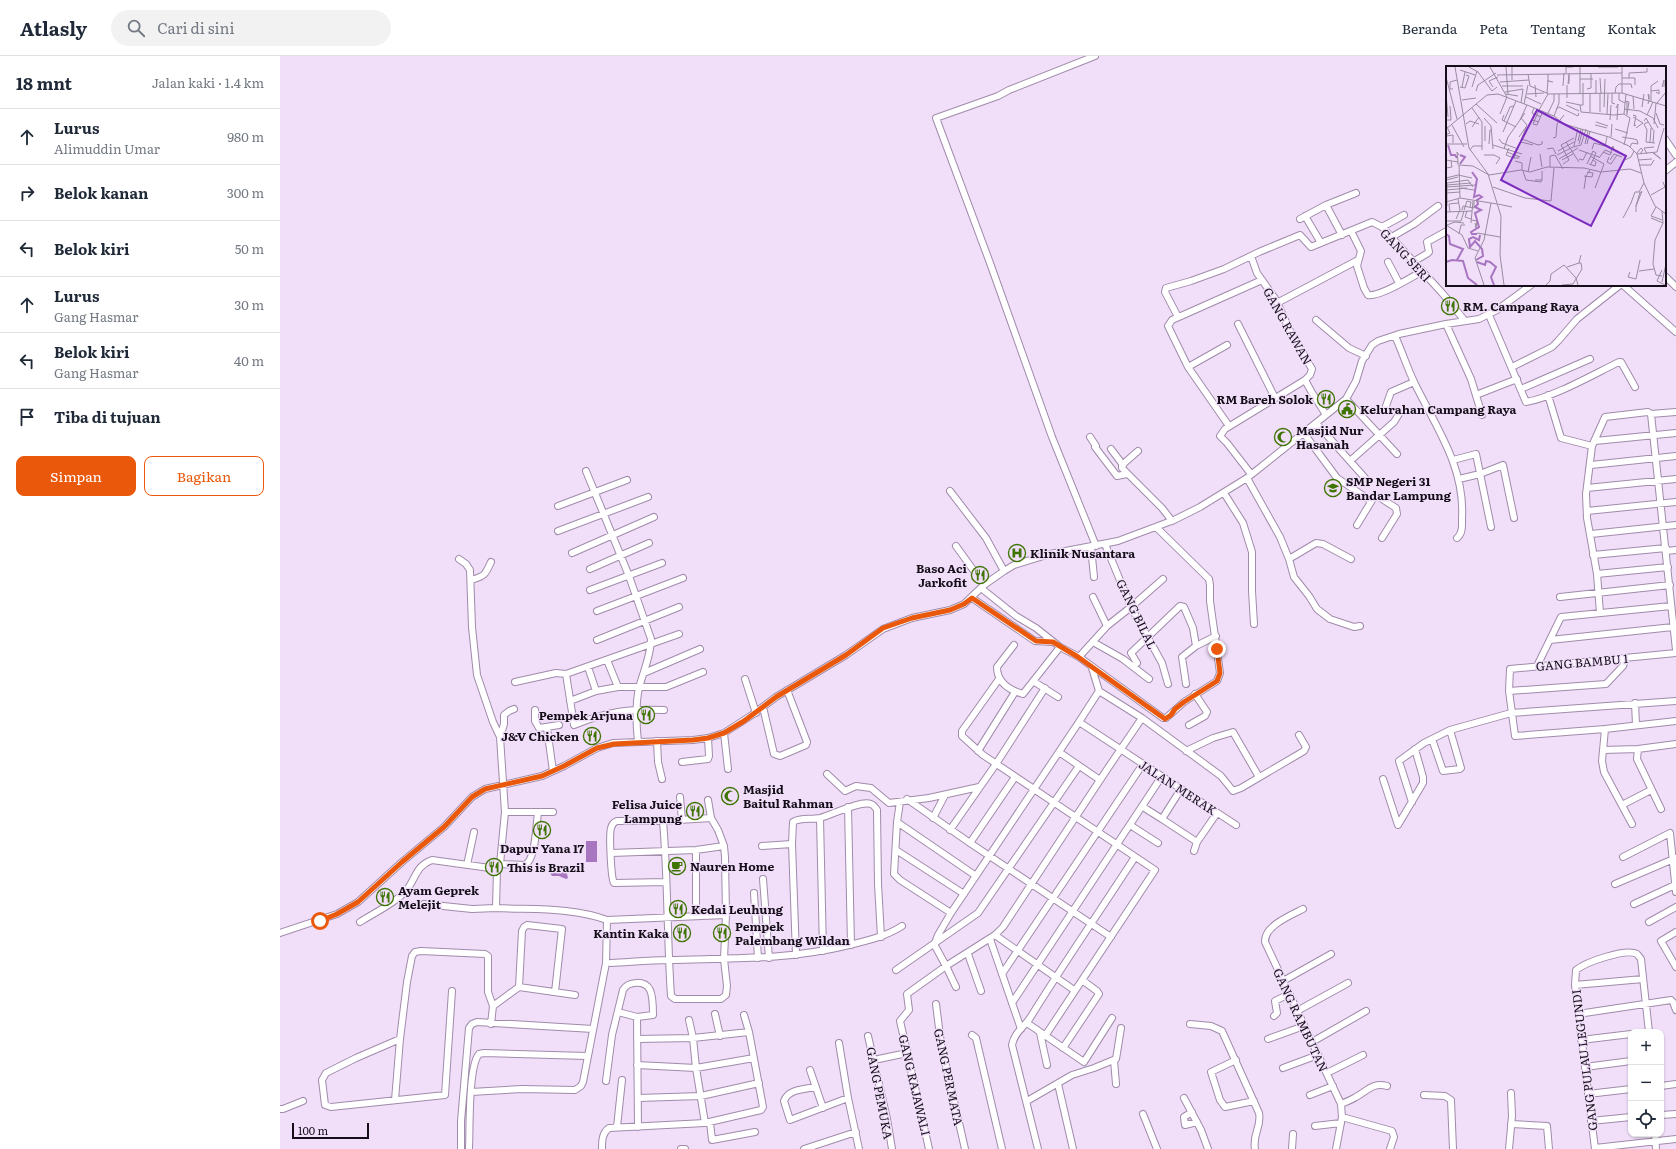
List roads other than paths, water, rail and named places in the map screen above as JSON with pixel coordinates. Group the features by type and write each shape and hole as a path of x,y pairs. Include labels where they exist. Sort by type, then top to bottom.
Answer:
{"street":[{"path":"1094,577 1094,547 1052,437 936,118 993,98 1009,90 1095,56"},
{"path":"1666,140 1676,155"},
{"path":"1666,170 1676,162"},
{"path":"1178,318 1165,292 1166,288 1203,277 1241,262 1250,256 1300,235 1309,246 1321,243 1303,217 1326,205 1356,193"},
{"path":"1326,205 1342,234"},
{"path":"1390,238 1414,224 1438,206"},
{"path":"1382,227 1404,215"},
{"name":"GANG SERI","path":"1321,243 1372,222 1382,227 1390,238 1443,294 1464,321"},
{"path":"1351,231 1361,251 1357,266 1364,288 1368,295 1374,295 1421,272"},
{"path":"1413,262 1429,252 1427,242 1446,232"},
{"name":"GANG RAWAN","path":"1250,256 1253,265 1277,303 1290,331 1312,369 1310,375 1305,380 1310,391 1326,415"},
{"path":"1277,303 1358,260"},
{"path":"1388,262 1399,283"},
{"path":"1666,277 1676,287"},
{"path":"1229,426 1188,367 1168,327 1170,322 1178,318 1262,280"},
{"path":"280,933 320,921 337,914 358,902 402,862 444,827 472,797 485,789 528,780 553,771 597,748 614,744 708,738 724,733 756,713 788,690 846,655 883,628 912,618 950,610 964,604 983,586 1004,571 1033,558 1094,547 1124,539 1172,521 1224,493 1249,476 1346,399 1356,381 1362,361 1372,346 1378,341 1489,315 1530,286"},
{"path":"1512,367 1558,342 1577,319 1619,286"},
{"path":"1624,286 1676,332"},
{"path":"1489,315 1527,402 1548,395 1619,362 1621,362 1635,387"},
{"path":"1316,320 1349,348 1366,356"},
{"path":"1238,324 1275,398"},
{"path":"1446,324 1471,379 1482,415"},
{"path":"1395,336 1414,382 1453,460 1463,504 1461,534 1457,538"},
{"path":"1188,367 1227,345"},
{"path":"1521,389 1590,359"},
{"path":"1476,395 1517,379"},
{"path":"1305,380 1229,426 1220,436 1227,443 1249,476 1280,538 1289,559 1294,577 1321,614 1347,625 1360,626"},
{"path":"1386,406 1392,392 1414,382"},
{"path":"1548,395 1561,438 1594,444 1652,435 1676,433"},
{"path":"1346,399 1397,454"},
{"path":"1600,613 1597,574 1587,511 1587,488 1594,444 1602,422 1608,416 1648,412 1651,414 1676,412"},
{"path":"1350,460 1394,422 1399,414"},
{"path":"1651,414 1652,435 1669,574 1676,650"},
{"path":"1316,423 1365,478"},
{"path":"1304,432 1337,478 1371,501"},
{"path":"1090,437 1099,453 1117,476 1127,474"},
{"path":"1111,449 1123,465 1122,468 1127,474 1160,506 1172,521"},
{"path":"1123,465 1138,451"},
{"path":"1453,460 1476,454 1491,527"},
{"path":"1591,465 1676,456"},
{"path":"1458,479 1480,474 1502,465 1514,518"},
{"path":"586,471 629,576 650,636 651,644 639,687 635,709 638,742"},
{"path":"1587,488 1676,479"},
{"path":"558,506 627,480"},
{"path":"950,491 986,538 1004,571"},
{"path":"1224,493 1243,523 1252,552 1254,624"},
{"path":"558,531 648,496"},
{"path":"1356,526 1371,501 1376,496 1379,497 1398,510 1382,538"},
{"path":"1587,511 1676,502"},
{"path":"572,553 654,517"},
{"path":"1591,534 1676,525"},
{"path":"956,546 983,586 1016,616 1060,647 1078,657 1165,719 1171,715 1179,705 1212,685 1219,678 1216,636 1210,601 1209,579 1156,527"},
{"path":"590,569 649,543"},
{"path":"1289,559 1316,543 1323,544 1351,559"},
{"name":"GANG BILAL","path":"1105,544 1131,607 1162,663 1168,684"},
{"path":"1593,555 1676,550"},
{"path":"459,559 468,566 471,580 472,627 477,675 493,722 500,737 505,812 498,867 496,908"},
{"path":"471,580 483,576 487,572 491,562"},
{"path":"590,590 662,563"},
{"path":"1597,574 1668,567"},
{"path":"1669,574 1676,573"},
{"path":"597,611 683,578"},
{"path":"1078,657 1107,626 1163,579"},
{"path":"1560,597 1670,585"},
{"path":"1093,597 1107,626"},
{"path":"972,598 1036,641 1053,642"},
{"path":"1137,663 1131,653 1178,606 1182,605 1189,616 1196,646"},
{"path":"1537,666 1561,617 1671,606"},
{"path":"597,640 679,608"},
{"path":"1550,640 1673,627"},
{"path":"515,682 556,673 566,674 679,634"},
{"path":"1186,684 1182,657 1196,646 1216,636"},
{"path":"1092,642 1123,659 1149,679"},
{"path":"1014,645 997,667 1000,678 1007,687 1015,692 1024,694 1060,647"},
{"path":"644,673 700,649"},
{"name":"GANG BAMBU 1","path":"1509,691 1510,670 1537,666 1676,653"},
{"path":"1626,658 1623,666 1606,684 1509,691 1514,733 1516,736 1676,722"},
{"path":"607,660 618,687"},
{"path":"588,667 596,691"},
{"path":"1092,668 1099,691 1142,718 1221,776 1233,791 1236,791 1304,751 1306,747 1299,735"},
{"path":"570,701 596,691 618,687 666,687 703,672"},
{"path":"566,674 574,725 611,712 635,709 664,710"},
{"path":"1000,678 961,734 978,751 996,764 1155,871 1082,980 1042,1035 1047,1065"},
{"path":"745,679 756,713"},
{"path":"1033,681 1058,697"},
{"path":"950,830 996,764 1045,688"},
{"path":"763,707 773,750 776,756 793,751 807,744 788,690"},
{"path":"934,944 951,913 1099,691"},
{"path":"978,751 1015,692"},
{"path":"1189,725 1205,716 1207,712 1195,694"},
{"path":"1412,802 1400,761 1415,749 1450,730 1512,713 1676,701"},
{"path":"1635,703 1636,725"},
{"path":"500,737 504,724 504,715 514,709"},
{"path":"535,710 535,721 537,726 540,728 559,725"},
{"path":"946,966 968,954 995,935 1031,885 1142,718"},
{"name":"JALAN MERAK","path":"1079,722 1236,825"},
{"path":"546,728 553,771"},
{"path":"1605,729 1602,761 1604,772 1632,824"},
{"path":"1432,739 1443,771 1462,768 1450,730"},
{"path":"1186,751 1213,738 1233,732 1259,777"},
{"path":"724,733 728,769"},
{"path":"682,762 708,759 708,738"},
{"path":"657,741 658,762 662,779"},
{"path":"1603,750 1638,749 1676,744"},
{"path":"1383,779 1398,825 1424,780 1415,749"},
{"path":"1638,749 1637,759 1661,809"},
{"path":"1059,752 1100,780"},
{"path":"1002,974 1143,764"},
{"path":"896,970 978,913 1079,766"},
{"path":"827,774 845,791 856,786 872,788 889,803 900,802 908,799 946,795 979,787"},
{"path":"1012,1003 1116,844 1143,807 1162,776"},
{"path":"970,843 1015,777"},
{"path":"1162,819 1181,789"},
{"path":"1622,806 1651,790"},
{"path":"933,818 946,795"},
{"path":"680,798 682,820"},
{"path":"908,799 950,830 1111,937"},
{"path":"663,821 666,851 668,960 672,996 675,1000 721,999 726,995 727,986 724,959 726,874 724,846 718,830 711,818 708,800"},
{"path":"900,802 897,822 894,870 897,878 951,913"},
{"path":"796,955 792,844 793,822 798,819 820,818 848,807 869,803 877,810 878,884 881,937"},
{"path":"848,807 851,945"},
{"path":"1143,807 1197,842"},
{"path":"505,812 553,812"},
{"path":"360,922 402,894 410,886 416,873 427,862 432,860 498,867 525,865 529,863 532,854 538,813"},
{"path":"1194,851 1197,842 1217,813"},
{"path":"666,882 614,883 612,878 611,828 614,822 711,818"},
{"path":"820,818 824,951"},
{"path":"897,822 976,876"},
{"path":"1130,826 1158,843"},
{"path":"467,864 474,832"},
{"path":"1623,857 1669,833 1674,858 1676,888 1634,904"},
{"path":"762,846 792,844"},
{"path":"611,853 696,850 724,846"},
{"path":"696,850 696,916"},
{"path":"896,850 964,894"},
{"path":"1038,1149 1012,1045 1015,1036 1027,1023 1055,977 1136,857"},
{"path":"1615,884 1674,858"},
{"path":"764,879 769,958"},
{"path":"754,893 758,958"},
{"path":"424,904 472,909 496,908 565,911 593,915 607,920 726,915"},
{"path":"1649,922 1676,907"},
{"name":"GANG RAMBUTAN","path":"1303,909 1274,925 1265,938 1265,942 1341,1104 1342,1120 1336,1149"},
{"path":"472,1092 522,1089 575,1090 581,1086 606,963 607,920"},
{"path":"519,987 522,931 524,926 532,924 562,929 555,992"},
{"path":"611,963 769,958 796,955 824,951 881,937 902,926"},
{"path":"1675,962 1661,941 1676,932"},
{"path":"995,935 1074,990"},
{"path":"990,939 1021,1029"},
{"path":"934,944 956,987"},
{"path":"395,1100 406,982 412,956 415,952 485,954 488,956 488,992 493,1006 491,1024"},
{"name":"GANG PULAU LEGUNDI","path":"1595,1149 1578,1014 1575,985 1576,970 1583,965 1600,958 1635,952 1641,959 1643,979"},
{"path":"968,954 981,991"},
{"path":"1283,981 1331,954"},
{"name":"GANG RAJAWALI","path":"929,1149 900,1021 909,1010 907,996 908,992 946,966"},
{"path":"1575,985 1643,979 1648,1029"},
{"path":"1063,1048 1099,994 1082,980"},
{"path":"606,1081 612,1035 621,996 625,987 631,983 644,984 649,988 651,992 653,1015 637,1017 618,1012"},
{"path":"1298,1011 1348,983"},
{"path":"493,1006 519,987 575,995"},
{"path":"400,1039 326,1073 322,1080 322,1091 325,1105 328,1107 445,1095 452,991"},
{"path":"1274,1016 1277,1012 1275,1001 1289,994"},
{"path":"1578,1014 1672,1001 1676,1010"},
{"name":"GANG PERMATA","path":"936,1004 941,1044 966,1149"},
{"path":"1312,1042 1366,1011"},
{"path":"715,1014 720,1036"},
{"path":"602,1149 602,1137 609,1128 708,1123 761,1110 763,1107 759,1083 749,1032 744,1015"},
{"path":"637,1017 638,1127"},
{"path":"1027,1023 1042,1035 1084,1062 1112,1018"},
{"path":"689,1020 693,1038 700,1096 712,1140 720,1140 755,1132"},
{"path":"461,1149 461,1121 469,1028 475,1022 593,1029"},
{"path":"1190,1024 1211,1026 1222,1031 1259,1113 1260,1122 1254,1137 1255,1149"},
{"path":"1268,1039 1304,1026"},
{"path":"1027,1101 1072,1075 1114,1060 1118,1056 1121,1028"},
{"path":"637,1039 693,1038 749,1032"},
{"path":"1582,1040 1628,1034"},
{"path":"972,1035 976,1038 1002,1149"},
{"name":"GANG PEMUKA","path":"868,1036 887,1119 892,1149"},
{"path":"839,1043 848,1098 859,1149"},
{"path":"874,1060 907,1052"},
{"path":"469,1149 472,1092 476,1058 479,1054 587,1056"},
{"path":"1283,1068 1318,1055"},
{"path":"1327,1073 1363,1055"},
{"path":"638,1065 696,1068 754,1058"},
{"path":"1114,1060 1116,1084"},
{"path":"1236,1060 1211,1072 1220,1100 1225,1106 1254,1101"},
{"path":"1585,1067 1628,1061"},
{"path":"810,1070 823,1108"},
{"path":"618,1127 622,1080"},
{"path":"638,1098 700,1096 759,1083"},
{"path":"1058,1084 1073,1149"},
{"path":"1341,1104 1357,1097 1374,1085 1381,1084 1387,1086"},
{"path":"1664,1086 1676,1084"},
{"path":"1310,1095 1332,1086"},
{"path":"816,1087 795,1091 786,1095 784,1101 790,1120 848,1098"},
{"path":"1588,1094 1628,1089"},
{"path":"1509,1149 1512,1124 1511,1093"},
{"path":"1424,1095 1445,1096 1451,1100 1453,1149"},
{"path":"1184,1098 1197,1122 1208,1149"},
{"path":"280,1109 303,1101"},
{"path":"1192,1112 1184,1117 1185,1125 1197,1122"},
{"path":"1143,1114 1156,1149"},
{"path":"1664,1115 1676,1114"},
{"path":"1591,1121 1628,1117"},
{"path":"1315,1126 1342,1120 1392,1131 1394,1137 1390,1149"},
{"path":"1512,1124 1547,1126 1549,1149"},
{"path":"804,1149 856,1132"},
{"path":"1292,1149 1293,1134"},
{"path":"1655,1137 1656,1149"},
{"path":"1595,1149 1655,1137 1676,1139"}],"place":[{"name":"RM. Campang Raya","path":"1450,306"},
{"name":"RM Bareh Solok","path":"1326,399"},
{"name":"Kelurahan Campang Raya","path":"1347,409"},
{"name":"Masjid Nur Hasanah","path":"1283,437"},
{"name":"SMP Negeri 31 Bandar Lampung","path":"1333,488"},
{"name":"Klinik Nusantara","path":"1017,553"},
{"name":"Baso Aci Jarkofit","path":"980,575"},
{"name":"Pempek Arjuna","path":"646,715"},
{"name":"J&V Chicken","path":"592,736"},
{"name":"Masjid Baitul Rahman","path":"730,796"},
{"name":"Felisa Juice Lampung","path":"695,811"},
{"name":"Dapur Yana 17","path":"542,830"},
{"name":"Nauren Home","path":"677,866"},
{"name":"This is Brazil","path":"494,867"},
{"name":"Ayam Geprek Melejit","path":"385,897"},
{"name":"Kedai Leuhung","path":"678,909"},
{"name":"Kantin Kaka","path":"682,933"},
{"name":"Pempek Palembang Wildan","path":"722,933"}]}
